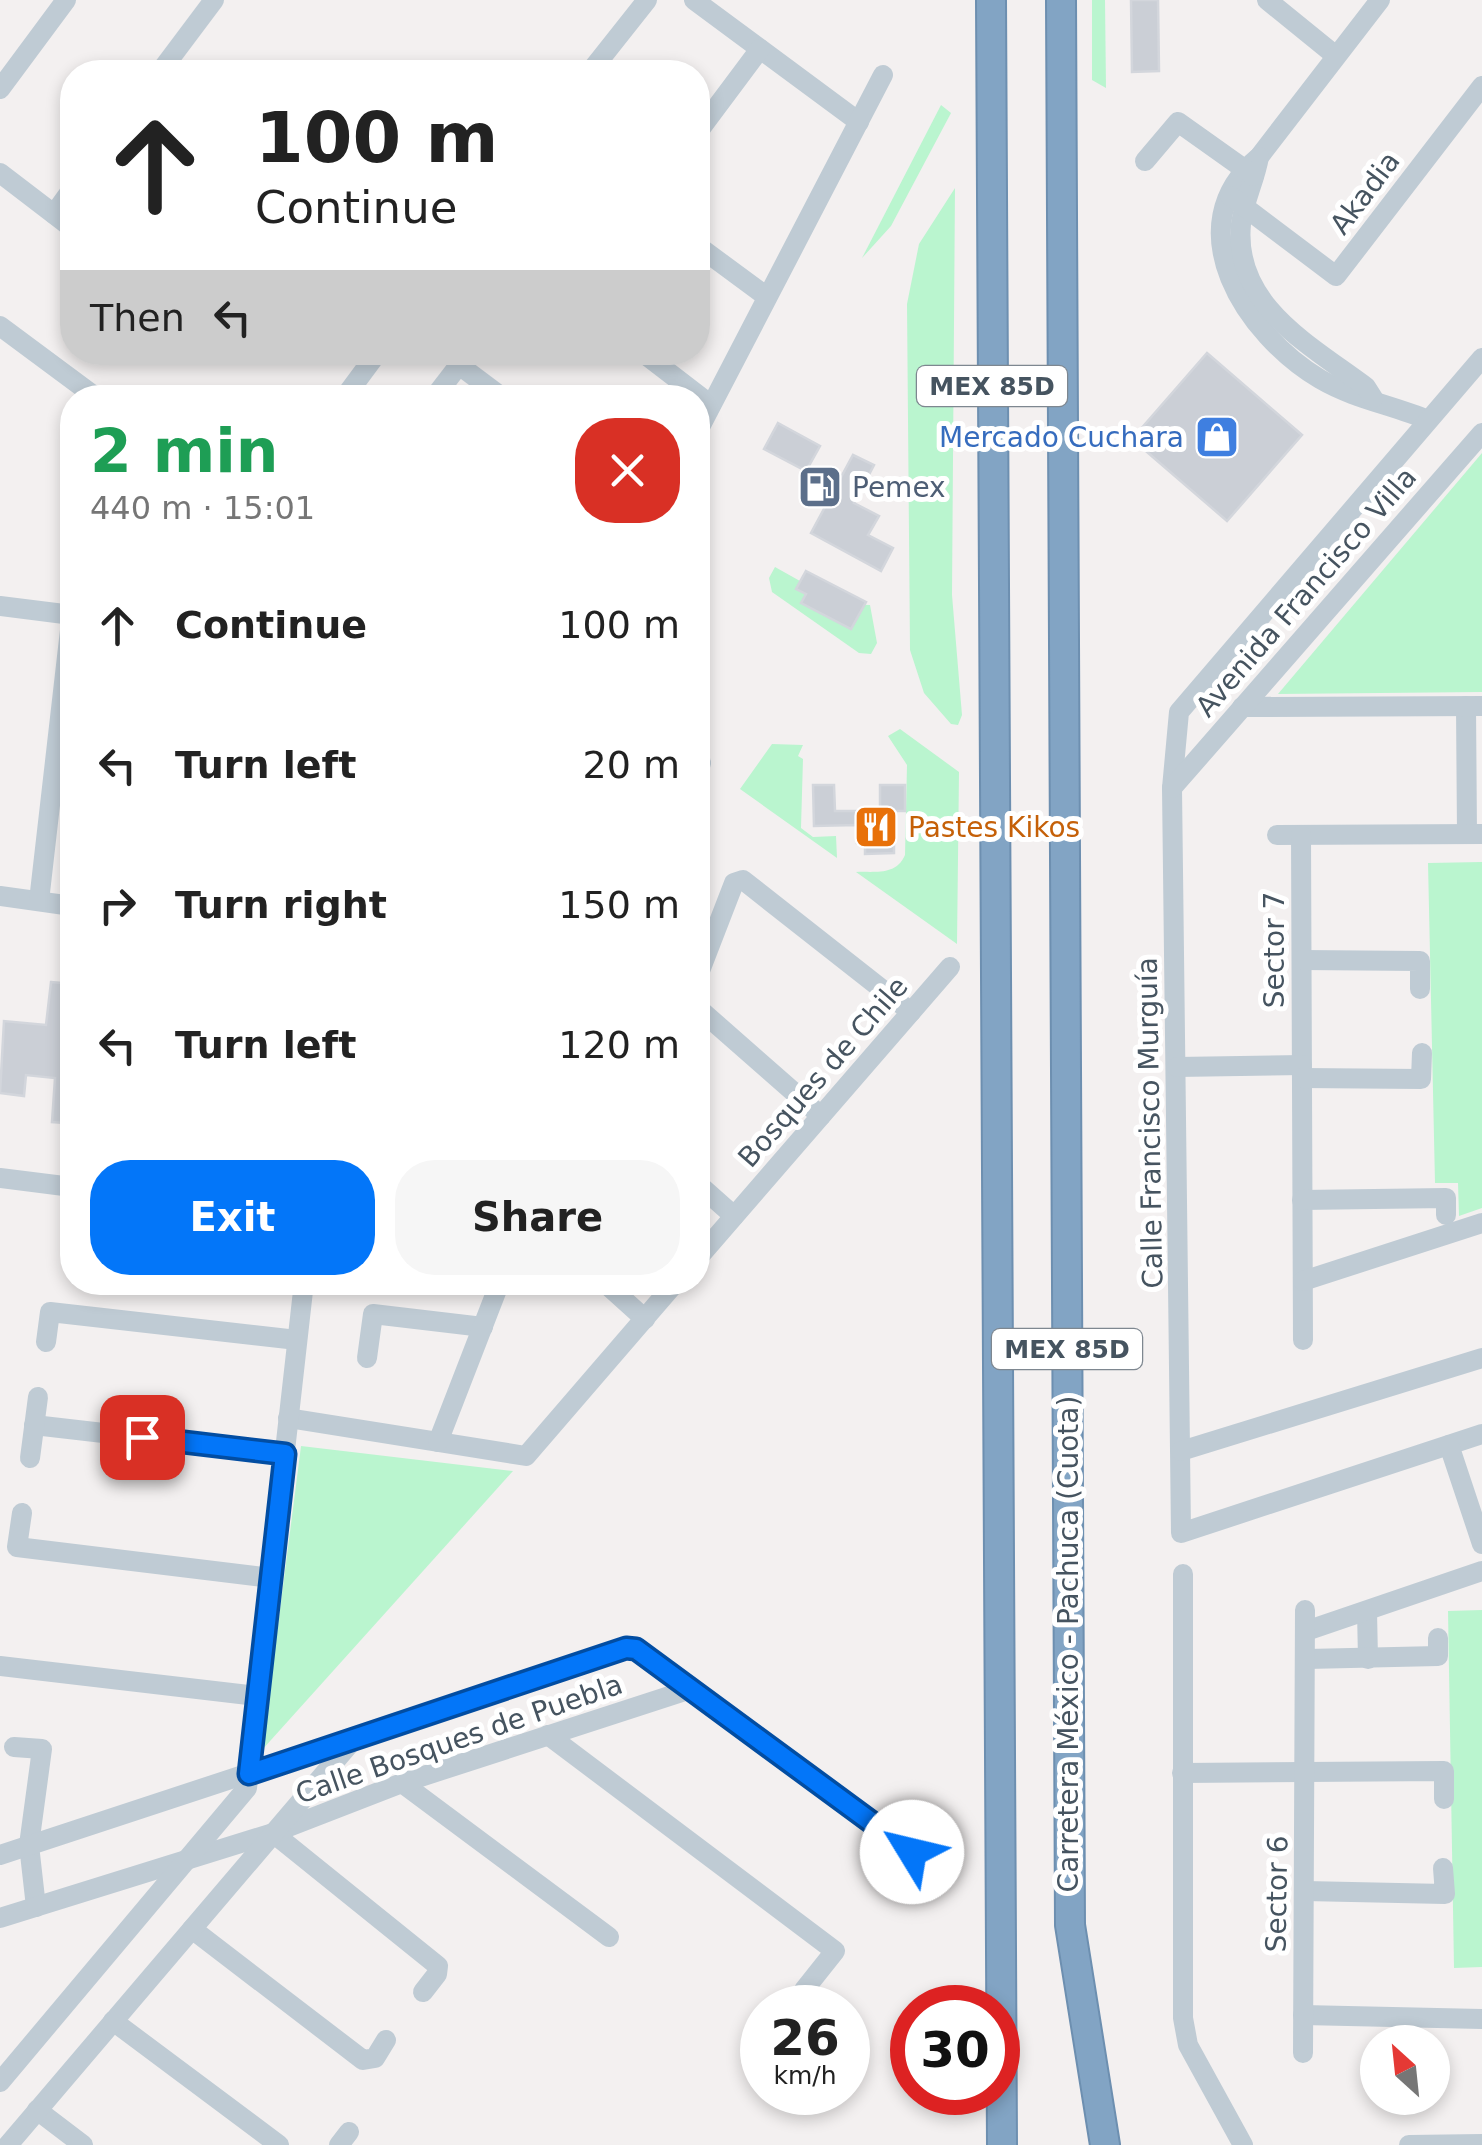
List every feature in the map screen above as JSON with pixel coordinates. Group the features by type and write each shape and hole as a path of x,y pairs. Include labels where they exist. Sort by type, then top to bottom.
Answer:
{"highway":[{"name":"MEX 85D","path":"991,0 1002,2145"},
{"name":"Carretera México - Pachuca (Cuota)","path":"1062,0 1070,1924 1106,2145"}],"street":[{"path":"0,89 66,0"},
{"path":"169,60 214,0"},
{"path":"599,60 646,0"},
{"path":"694,0 859,122"},
{"path":"1267,0 1336,56"},
{"path":"1380,0 1253,168 1221,231 1222,260 1235,294 1318,378 1360,398 1373,398 1428,420"},
{"path":"710,116 760,48"},
{"path":"711,405 883,75"},
{"name":"Akadia","path":"1238,200 1336,276 1482,86"},
{"path":"1145,161 1178,122 1253,168"},
{"path":"0,173 60,219"},
{"path":"54,214 60,206"},
{"path":"710,255 767,297"},
{"path":"0,326 79,385"},
{"name":"Avenida Francisco Villa","path":"1179,712 1482,358"},
{"path":"444,385 459,365"},
{"path":"470,365 490,385"},
{"path":"659,365 685,385"},
{"name":"Avenida Francisco Villa","path":"1172,788 1482,432"},
{"path":"0,606 60,613"},
{"path":"1242,707 1474,706 1474,834 1277,835"},
{"name":"Calle Francisco Murguía","path":"1179,712 1172,788 1180,1533 1448,1445"},
{"path":"38,901 60,715"},
{"name":"Sector 7","path":"1301,835 1303,1340"},
{"path":"710,945 734,883 743,880 911,1012"},
{"path":"0,896 60,904"},
{"path":"1302,960 1420,961 1420,990"},
{"name":"Bosques de Chile","path":"710,1244 950,967"},
{"path":"710,1019 821,1116"},
{"path":"1177,1067 1421,1078 1422,1053"},
{"path":"0,1178 60,1185"},
{"path":"710,1195 734,1216"},
{"path":"1302,1200 1446,1198 1446,1215"},
{"path":"1303,1281 1482,1223"},
{"path":"0,2082 248,1788 302,1295"},
{"path":"438,1442 495,1295"},
{"path":"618,1295 645,1319"},
{"path":"288,1418 526,1456 665,1295"},
{"path":"46,1342 50,1312 297,1340"},
{"path":"367,1358 372,1314 483,1326"},
{"path":"1181,1451 1482,1358"},
{"path":"30,1458 38,1398"},
{"path":"34,1424 285,1454"},
{"path":"1482,1434 1448,1445 1482,1544"},
{"path":"22,1513 17,1547 271,1578"},
{"name":"Sector 6","path":"1303,2053 1305,1620 1366,1610 1482,1571"},
{"path":"1182,1574 1183,2018 1188,2046 1243,2145"},
{"path":"1366,1610 1368,1659"},
{"path":"1307,1660 1438,1656 1438,1638"},
{"name":"Calle Bosques de Puebla","path":"0,1855 626,1648 636,1649 691,1689"},
{"path":"0,1666 258,1696"},
{"path":"691,1689 912,1852"},
{"name":"Calle Bosques de Puebla","path":"0,1918 194,1854 273,1833 402,1783 691,1689"},
{"path":"548,1735 835,1951 808,1985"},
{"path":"8,2145 353,1740"},
{"path":"14,1747 42,1749 29,1845 36,1907"},
{"path":"1182,1772 1444,1771 1444,1799"},
{"path":"402,1783 609,1937"},
{"path":"273,1833 438,1966 438,1974 424,1992"},
{"path":"1305,1892 1446,1894 1443,1868"},
{"path":"131,1876 142,1880 153,1902"},
{"path":"192,1929 363,2060 376,2058 386,2040"},
{"path":"1303,2015 1482,2019"},
{"path":"113,2021 279,2145"},
{"path":"37,2110 82,2145"},
{"path":"1409,2145 1482,2144"}],"green space":[{"path":"1092,0 1105,0 1106,88 1092,80"},
{"path":"941,105 951,113 891,226 862,258"},
{"path":"955,188 952,595 962,715 958,725 951,724 924,693 910,650 907,304 919,244"},
{"path":"1482,453 1482,692 1278,694"},
{"path":"775,567 800,581 796,589 806,594 802,603 870,605 877,643 871,654 859,653 772,592 769,578"},
{"path":"900,729 959,772 957,944 856,872 891,869 905,855 907,765 888,736"},
{"path":"772,744 803,745 798,756 803,759 801,828 813,837 836,836 837,858 740,789"},
{"path":"1482,862 1482,1208 1459,1216 1458,1183 1435,1183 1428,863"},
{"path":"301,1446 513,1471 262,1750"},
{"path":"1482,1610 1482,1967 1454,1968 1448,1611"}],"building":[{"path":"1131,0 1158,0 1159,71 1132,72"},
{"name":"Mercado Cuchara","path":"1207,353 1302,435 1227,521 1132,439"},
{"path":"778,423 820,446 806,471 764,449"},
{"path":"853,455 874,465 854,503 879,516 868,535 893,548 881,571 811,533"},
{"path":"806,571 866,602 851,629 801,603 806,594 796,589"},
{"path":"813,785 834,785 835,811 880,811 880,785 905,785 905,811 894,811 894,853 865,854 865,843 857,843 857,825 814,826"},
{"path":"51,982 60,983 60,1123 52,1122 55,1078 26,1075 24,1096 0,1093 4,1021 46,1025"}],"place":[{"name":"Mercado Cuchara","path":"1217,437"},
{"name":"Pemex","path":"820,487"},
{"name":"Pastes Kikos","path":"876,827"}],"route":[{"path":"142,1437 285,1454 249,1774 626,1648 636,1649 912,1852"}]}
